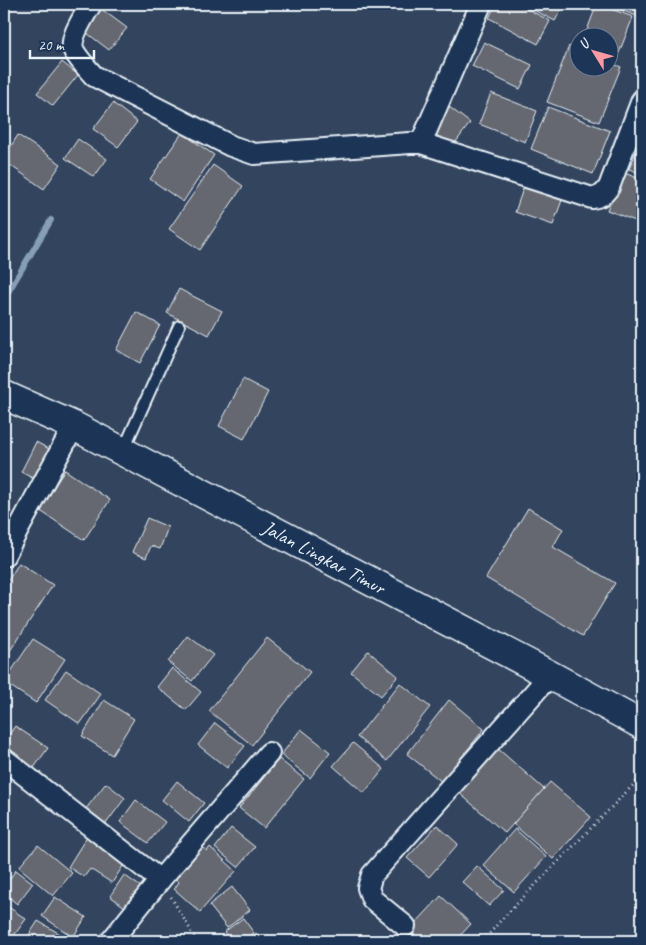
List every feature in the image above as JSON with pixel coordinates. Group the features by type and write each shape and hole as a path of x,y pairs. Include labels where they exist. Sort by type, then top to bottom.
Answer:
{"highway":[{"name":"Jalan Lingkar Timur","path":"4,395 74,426 642,725"}],"street":[{"path":"91,4 74,37 73,49 94,76 232,146 254,154 421,143 592,198 599,197 609,187 642,100"},
{"path":"421,143 480,4"},
{"path":"4,556 74,426"},
{"path":"405,926 372,899 368,888 372,875 550,675"},
{"path":"116,939 160,880 269,753"},
{"path":"4,760 160,880"}],"lane":[{"path":"122,452 180,326"}],"path":[{"path":"483,941 502,919 642,776"},
{"path":"160,880 198,941"}],"building":[{"path":"496,4 518,4 550,21 538,44 489,18"},
{"path":"522,4 564,4 555,21"},
{"path":"597,4 633,17 619,53 618,28 588,28"},
{"path":"620,4 642,4 642,18 618,9"},
{"path":"100,8 127,28 109,50 83,30"},
{"path":"484,42 532,65 520,89 472,66"},
{"path":"568,49 568,78 617,78 599,122 547,102"},
{"path":"62,62 78,75 53,106 37,93"},
{"path":"491,93 537,111 525,142 479,124"},
{"path":"113,103 137,122 118,147 93,129"},
{"path":"448,106 470,123 450,150 427,132"},
{"path":"548,107 610,131 593,174 531,149"},
{"path":"182,133 214,155 183,202 150,179"},
{"path":"18,135 61,164 44,189 4,161 4,157"},
{"path":"78,139 107,159 94,177 65,158"},
{"path":"637,150 642,152 642,174 629,169"},
{"path":"213,165 243,186 200,250 169,229"},
{"path":"622,172 642,180 642,210 638,222 607,210"},
{"path":"524,186 562,200 553,225 515,212"},
{"path":"179,289 222,311 209,335 167,313"},
{"path":"136,312 160,325 140,363 116,350"},
{"path":"243,379 268,392 244,439 219,426"},
{"path":"36,442 53,451 38,481 21,472"},
{"path":"65,470 110,500 84,540 39,510"},
{"path":"528,508 563,529 553,547 615,583 583,636 486,578"},
{"path":"147,518 168,527 160,549 151,546 146,558 132,552"},
{"path":"19,563 53,585 4,660 4,587"},
{"path":"188,636 213,655 192,681 168,662"},
{"path":"267,638 310,672 252,745 209,711"},
{"path":"33,639 65,659 36,703 4,682"},
{"path":"368,651 398,676 381,696 351,672"},
{"path":"172,668 201,692 186,710 157,687"},
{"path":"66,670 101,694 80,724 45,700"},
{"path":"400,683 430,707 387,761 357,737"},
{"path":"104,700 134,719 112,755 82,736"},
{"path":"449,700 484,729 442,782 407,754"},
{"path":"215,723 245,746 227,768 198,745"},
{"path":"15,726 48,748 31,772 4,753 4,742"},
{"path":"301,729 330,752 310,778 281,755"},
{"path":"353,743 384,769 364,793 333,766"},
{"path":"496,747 544,789 505,833 457,791"},
{"path":"279,759 304,779 264,828 239,808"},
{"path":"177,781 204,803 189,822 162,800"},
{"path":"550,782 591,817 553,859 513,824"},
{"path":"106,783 125,798 105,825 85,810"},
{"path":"136,800 165,822 148,843 120,822"},
{"path":"437,825 458,844 429,877 407,858"},
{"path":"231,828 255,847 238,867 215,848"},
{"path":"515,829 546,857 514,892 483,865"},
{"path":"89,833 128,858 112,883 90,869 84,877 68,867"},
{"path":"198,844 207,851 210,847 236,871 200,912 174,889 179,882 171,875"},
{"path":"38,845 72,873 53,896 19,867"},
{"path":"477,866 504,890 489,906 462,882"},
{"path":"16,870 33,883 17,904 4,893 4,886"},
{"path":"124,875 141,887 126,908 110,896"},
{"path":"232,887 250,910 227,928 209,905"},
{"path":"441,896 471,924 455,941 399,941"},
{"path":"55,897 86,917 73,937 42,916"},
{"path":"4,904 26,919 10,941 4,937"},
{"path":"243,918 254,933 242,941 231,941 224,932"},
{"path":"38,921 72,941 32,941 27,938"},
{"path":"256,933 266,941 248,941"}],"waterway":[{"path":"4,299 51,220"}]}
